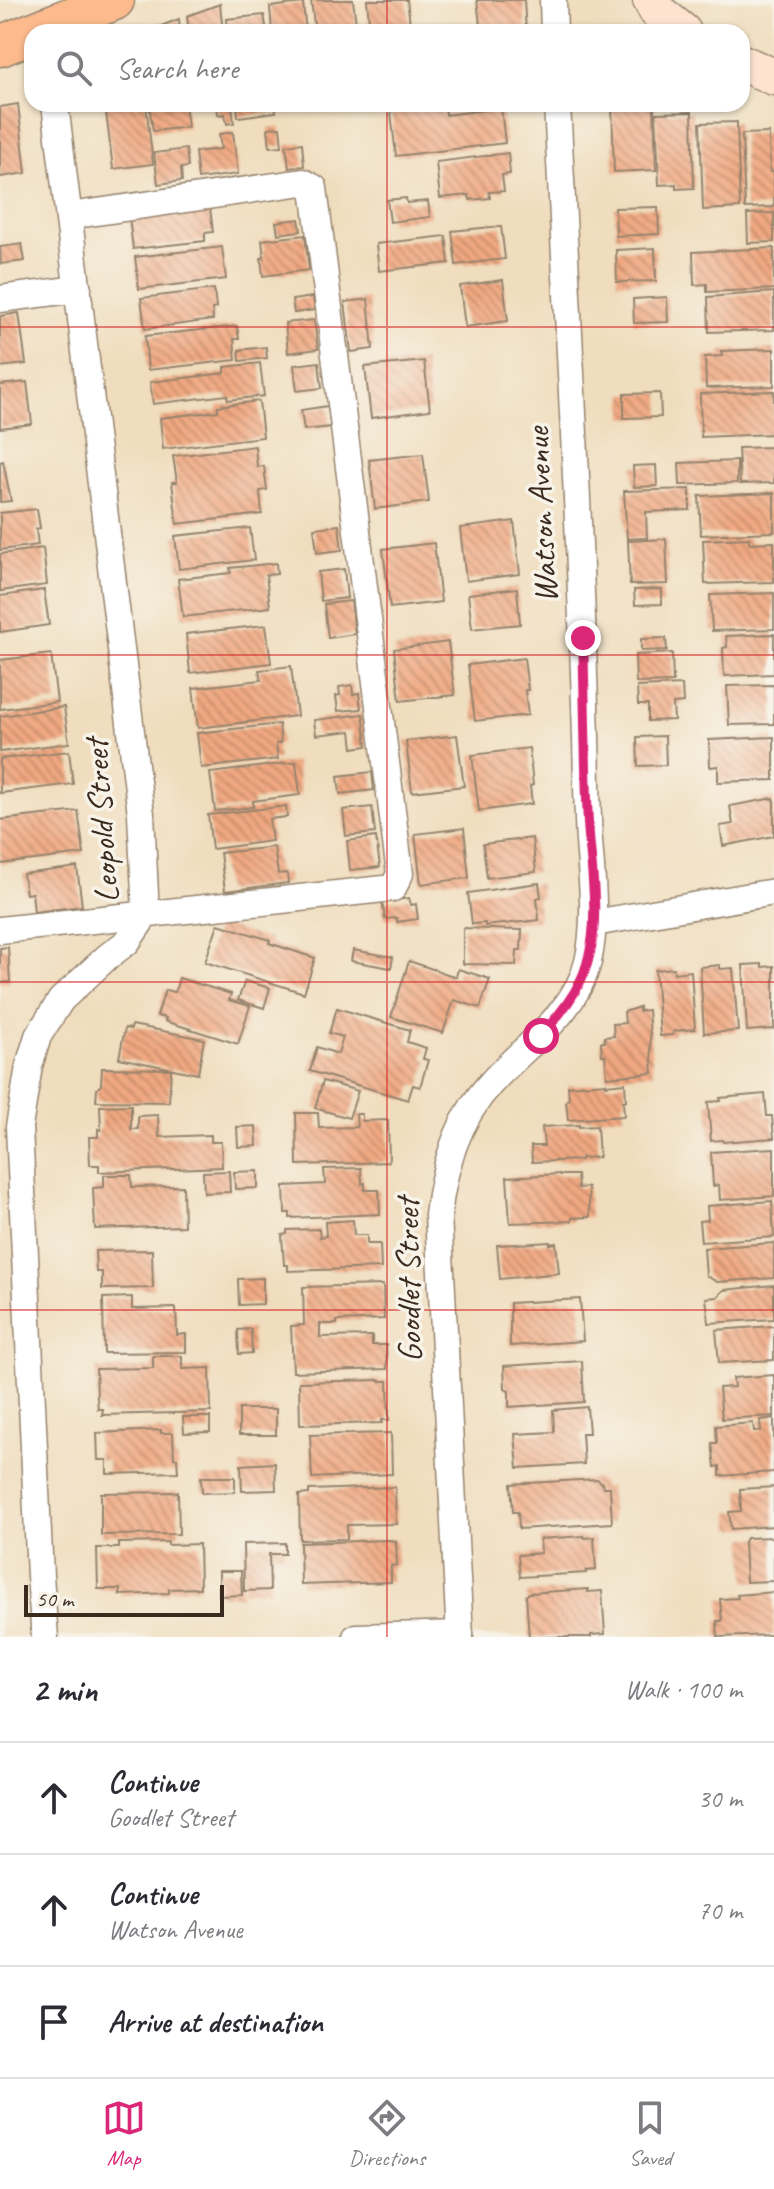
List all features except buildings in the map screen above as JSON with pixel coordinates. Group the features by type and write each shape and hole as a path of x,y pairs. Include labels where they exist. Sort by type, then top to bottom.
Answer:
{"main road":[{"path":"651,0 657,11 673,24"},
{"path":"54,24 102,2"},
{"path":"0,46 24,37"},
{"path":"750,66 774,77"}],"street":[{"path":"553,0 554,24"},
{"name":"Leopold Street","path":"45,1637 19,1127 29,1066 38,1036 61,1000 127,942 146,914 141,814 56,112"},
{"name":"Watson Avenue","path":"557,112 594,923"},
{"path":"0,930 393,888 400,874 314,188 303,182 69,216"},
{"path":"0,299 78,289"},
{"path":"594,923 774,892"},
{"name":"Goodlet Street","path":"460,1635 438,1215 442,1182 447,1159 461,1126 477,1100 505,1067 541,1036 564,1009 577,987 587,964 594,923"},
{"path":"356,1637 460,1635"}],"route":[{"path":"541,1036 564,1009 577,987 587,964 594,923 583,638"}]}
